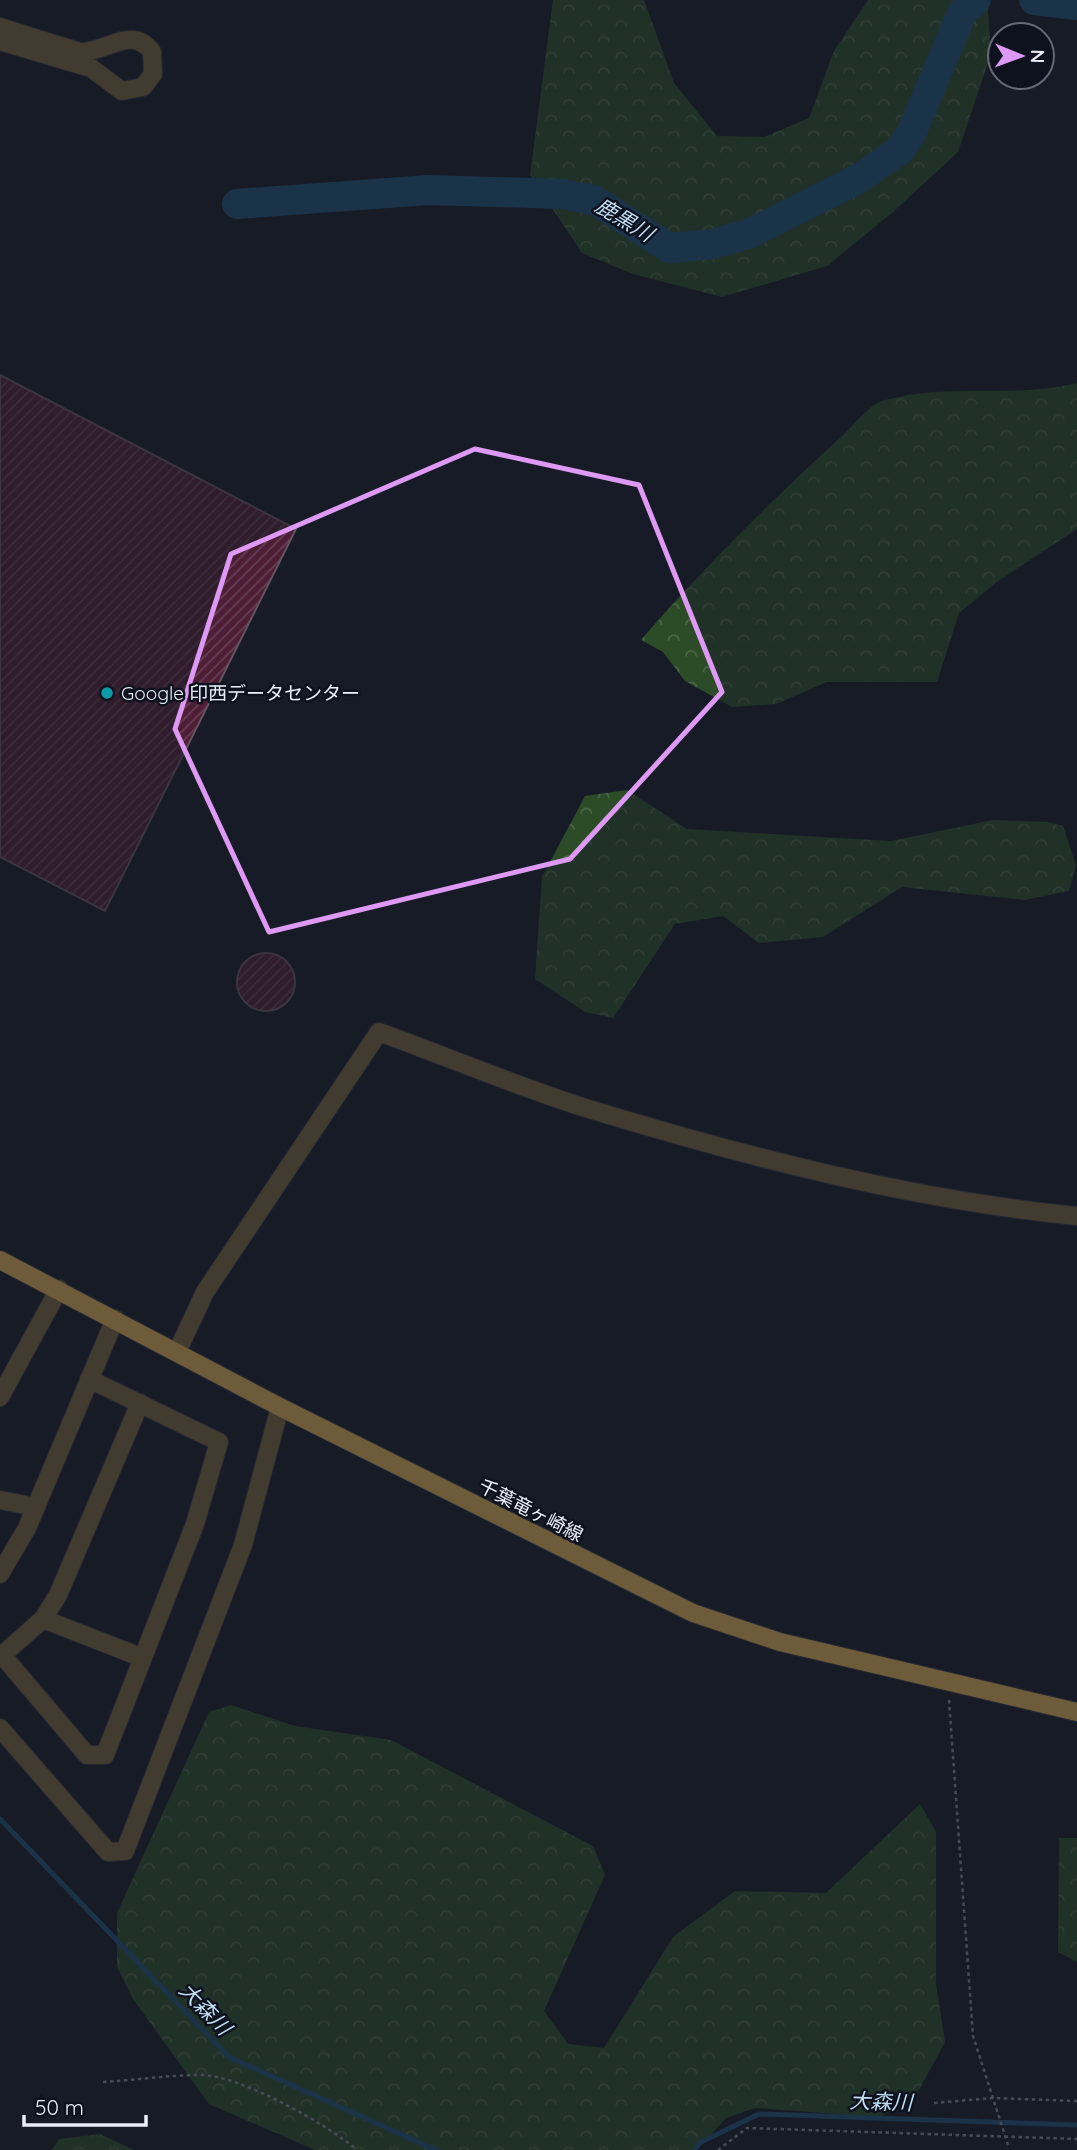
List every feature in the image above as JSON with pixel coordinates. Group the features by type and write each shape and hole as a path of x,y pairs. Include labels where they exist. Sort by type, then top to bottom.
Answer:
{"main road":[{"name":"千葉竜ヶ崎線","path":"0,1260 280,1407 693,1614 780,1642 1077,1712"}],"street":[{"path":"0,27 80,52 91,52 125,38 133,39 147,45 155,67 153,75 143,87 122,91 91,68 0,41"},
{"path":"177,1352 205,1292 379,1032 587,1108 838,1177 1029,1211 1077,1216"},
{"path":"0,1397 59,1289"},
{"path":"0,1574 14,1553 36,1507 115,1320"},
{"path":"89,1379 140,1403 219,1441 195,1524 105,1755 87,1755 1,1656 43,1619 73,1564 140,1403"},
{"path":"0,1728 108,1852 125,1851 243,1545 280,1407"},
{"path":"0,1500 36,1507"},
{"path":"43,1619 143,1658"}],"path":[{"path":"948,1681 966,1909 969,2008 973,2036 1009,2148"},
{"path":"103,2082 203,2075 236,2081 340,2135 357,2150"},
{"path":"934,2103 993,2098 1077,2101"},
{"path":"718,2150 747,2128 1077,2139"}],"highlighted area":[{"path":"475,449 639,485 722,692 570,859 269,932 175,729 231,554"}],"green space":[{"path":"553,0 644,0 674,83 717,136 764,137 809,118 834,51 868,0 987,0 986,69 958,152 893,212 827,266 722,297 633,274 582,253 530,175"},
{"path":"1077,383 1077,529 998,581 959,613 937,682 827,682 776,704 732,707 685,681 663,652 641,640 739,535 877,403 931,392 1029,390"},
{"path":"627,790 687,829 891,841 993,820 1048,822 1063,826 1076,865 1069,891 1025,900 902,887 823,937 759,943 723,916 675,924 613,1018 585,1012 535,979 542,877 585,796"},
{"path":"231,1705 295,1726 391,1740 593,1846 605,1875 544,2011 568,2044 604,2048 673,1937 735,1891 826,1893 920,1804 936,1832 936,1984 945,2042 912,2103 878,2117 755,2108 726,2118 697,2150 315,2150 209,2104 133,1999 117,1967 117,1913 209,1712"},
{"path":"1059,1838 1077,1838 1077,1962 1058,1952"},
{"path":"100,2134 134,2150 52,2150 59,2139"}],"building":[{"name":"Google 印西データセンター","path":"0,375 296,529 105,911 0,857"},
{"path":"266,953 277,955 290,966 295,982 293,993 282,1006 266,1011 255,1009 242,998 237,982 239,971 250,958"}],"waterway":[{"name":"鹿黒川","path":"237,204 429,190 563,194 596,201 669,248 713,244 751,233 858,179 900,150 911,134 962,13 976,0"},
{"name":"鹿黒川","path":"1034,0 1077,5"},
{"name":"大森川","path":"0,1819 229,2057 436,2150"},
{"name":"大森川","path":"695,2150 699,2143 759,2114 1077,2125"}],"place":[{"name":"Google 印西データセンター","path":"107,693"}]}
